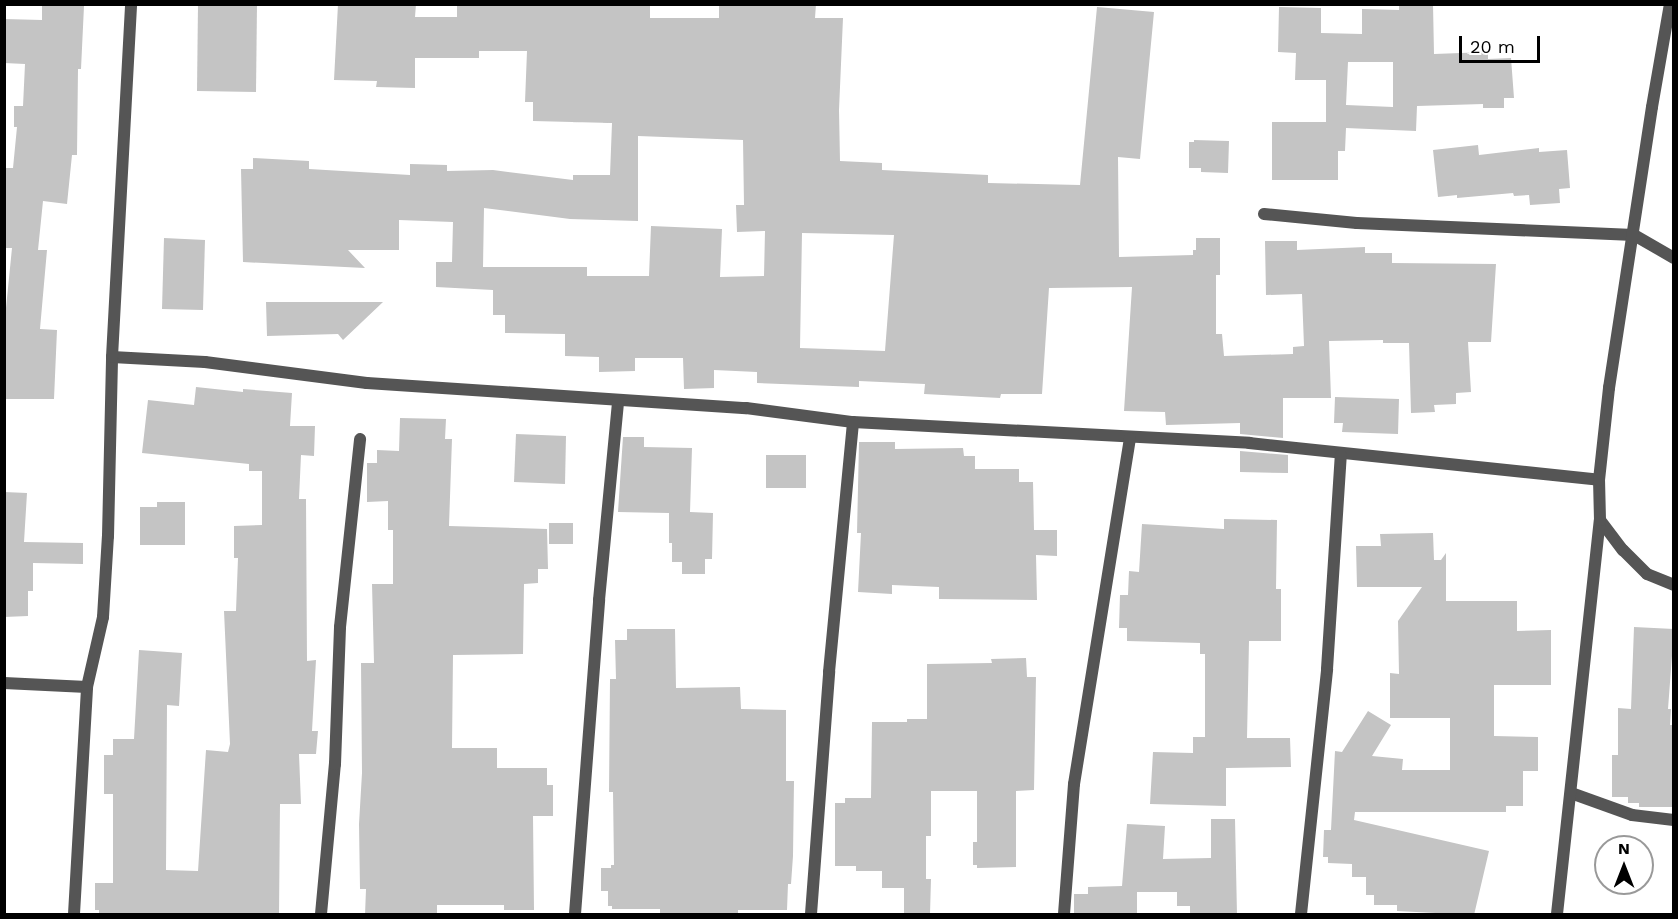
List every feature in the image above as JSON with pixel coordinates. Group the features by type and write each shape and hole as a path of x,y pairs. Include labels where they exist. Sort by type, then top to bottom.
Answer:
{"street":[{"path":"74,915 87,687 103,617 108,536 112,357 131,4"},
{"path":"1557,915 1600,519 1599,480 1609,388 1670,4"},
{"path":"1264,214 1357,223 1634,235 1674,258"},
{"path":"112,357 205,362 367,383 746,408 853,422 1130,439 1249,443 1341,455 1599,480"},
{"path":"575,915 599,600 618,401"},
{"path":"811,915 829,672 853,422"},
{"path":"321,915 335,764 340,627 360,439"},
{"path":"1064,915 1074,784 1130,439"},
{"path":"1301,915 1327,669 1341,455"},
{"path":"1600,519 1623,550 1647,574 1674,585"},
{"path":"4,683 87,687"},
{"path":"1570,793 1632,815 1674,820"}],"building":[{"path":"42,4 84,6 81,69 78,69 77,155 72,155 67,204 43,201 38,250 47,250 40,329 57,330 54,399 4,399 4,328 12,248 4,248 4,168 13,168 17,127 14,127 14,106 23,106 25,64 4,63 4,19 42,20"},
{"path":"198,4 257,4 256,92 197,91"},
{"path":"338,4 416,4 415,17 457,17 457,4 650,4 650,18 719,18 719,4 816,4 815,18 843,18 839,110 840,161 882,163 882,170 988,175 988,183 1080,185 1097,7 1154,12 1140,159 1118,157 1119,257 1193,255 1193,250 1196,250 1196,238 1220,238 1220,275 1216,275 1216,334 1222,334 1224,356 1293,354 1293,347 1304,346 1302,294 1266,295 1265,241 1297,241 1297,250 1365,247 1365,253 1392,253 1392,263 1496,264 1491,342 1468,342 1471,392 1456,393 1456,404 1434,405 1435,412 1411,413 1409,343 1383,343 1383,340 1329,341 1331,398 1283,398 1283,438 1240,434 1240,423 1166,425 1165,412 1124,411 1132,287 1049,288 1042,394 1001,394 1000,398 924,394 925,384 859,381 859,387 757,383 757,372 714,370 714,388 684,389 683,358 635,358 635,371 599,372 599,357 565,356 565,334 505,333 505,315 493,315 493,290 436,287 436,262 452,262 453,222 399,220 399,250 348,250 365,268 243,262 241,169 253,169 253,158 309,161 309,169 410,175 410,164 447,165 447,171 493,170 573,180 573,175 610,175 612,123 533,121 533,102 525,102 527,51 479,51 479,58 415,58 415,88 376,87 377,81 334,80","holes":["638,136 743,140 744,205 736,205 737,232 765,231 764,276 720,277 722,229 651,226 649,276 587,276 587,267 483,267 484,208 570,219 638,221","802,233 894,235 885,351 800,348"]},
{"path":"1399,4 1433,4 1434,54 1488,52 1488,59 1511,58 1514,98 1504,98 1504,108 1483,108 1483,104 1417,106 1416,131 1346,128 1345,151 1338,151 1338,180 1272,180 1272,122 1326,122 1326,80 1295,80 1296,53 1278,52 1279,7 1321,8 1321,33 1362,34 1362,9 1399,10","holes":["1348,62 1393,62 1393,107 1346,105"]},
{"path":"1194,140 1229,141 1228,173 1201,172 1201,168 1189,168 1189,142 1194,142"},
{"path":"1478,145 1479,155 1539,148 1539,152 1567,150 1570,188 1559,189 1560,203 1530,205 1529,195 1514,196 1513,193 1457,198 1457,195 1438,197 1433,150"},
{"path":"164,238 205,240 203,310 162,309"},
{"path":"266,302 383,302 343,340 338,334 267,336"},
{"path":"196,387 243,392 243,389 292,393 290,426 315,426 314,456 301,455 299,499 306,499 307,661 316,660 312,731 318,731 316,754 299,754 301,804 280,804 279,915 99,915 99,910 95,910 95,883 113,883 113,794 104,794 104,755 113,755 113,739 134,739 139,650 182,653 179,706 167,705 166,870 198,871 206,750 228,752 230,744 224,611 236,611 238,558 234,558 234,526 262,525 262,471 249,471 249,464 142,453 148,400 194,405"},
{"path":"1335,397 1399,399 1398,434 1342,432 1343,423 1334,423"},
{"path":"400,418 446,419 445,439 452,439 449,526 547,529 548,569 538,569 538,583 524,584 523,654 453,655 452,748 497,748 497,768 547,768 547,785 553,785 553,816 533,816 534,910 504,910 504,905 437,905 437,915 365,915 366,889 360,889 361,663 374,663 372,584 393,584 393,530 388,530 388,501 367,502 367,463 377,463 377,450 399,451"},
{"path":"516,434 566,436 565,484 514,482"},
{"path":"623,437 644,437 644,447 692,448 690,512 713,513 712,559 705,559 705,574 682,574 682,562 672,562 672,543 669,543 669,513 618,512"},
{"path":"859,442 895,442 895,449 963,448 964,456 975,456 975,469 1019,469 1019,482 1033,482 1034,530 1057,530 1057,556 1036,555 1037,600 939,599 939,587 892,585 892,594 858,592 861,533 857,533"},
{"path":"1240,451 1288,455 1288,473 1240,472"},
{"path":"766,455 806,455 806,488 766,488"},
{"path":"4,492 27,493 24,542 83,543 83,564 33,563 33,591 28,591 28,616 4,617"},
{"path":"157,502 185,502 185,545 140,545 140,507 157,507"},
{"path":"1224,519 1277,520 1276,589 1281,589 1281,641 1249,641 1247,738 1290,738 1291,767 1226,768 1226,806 1150,804 1153,752 1193,753 1193,737 1205,737 1205,654 1200,654 1200,643 1127,641 1127,628 1119,628 1120,595 1128,595 1129,571 1139,572 1142,524 1224,529"},
{"path":"549,523 573,523 573,544 549,544"},
{"path":"1433,533 1434,560 1441,560 1446,553 1446,601 1517,601 1517,631 1551,630 1551,685 1494,685 1494,736 1538,737 1538,771 1523,771 1523,806 1506,806 1506,812 1355,812 1354,820 1489,851 1474,915 1397,911 1397,905 1374,905 1374,895 1366,895 1366,877 1352,877 1352,864 1328,863 1328,857 1323,857 1324,830 1331,830 1335,751 1342,752 1368,711 1391,725 1372,756 1403,759 1402,770 1450,770 1450,718 1390,718 1390,673 1399,674 1398,621 1422,587 1357,587 1356,546 1381,546 1380,534"},
{"path":"1634,627 1674,629 1668,709 1671,709 1670,725 1674,725 1674,807 1639,807 1639,803 1628,803 1628,797 1612,797 1612,755 1618,755 1618,708 1631,709"},
{"path":"627,629 675,629 676,688 740,687 741,709 786,710 786,781 794,781 793,856 791,884 788,884 787,910 738,910 738,915 660,915 660,909 612,909 612,906 608,906 608,891 601,891 601,868 611,868 611,865 614,865 613,792 609,792 610,679 616,679 615,640 627,640"},
{"path":"1026,658 1027,677 1036,677 1034,790 1016,791 1016,867 977,868 977,865 973,865 973,842 977,842 977,791 931,791 931,836 926,836 926,879 931,879 930,914 904,914 904,888 882,888 882,871 856,871 856,866 835,866 835,803 845,803 845,798 871,798 872,722 907,722 907,719 927,719 927,664 992,663 991,659"},
{"path":"1211,819 1235,819 1237,915 1190,915 1190,906 1177,906 1177,892 1137,892 1137,915 1074,915 1074,894 1088,894 1088,887 1122,886 1127,824 1165,826 1163,859 1211,858"}]}
